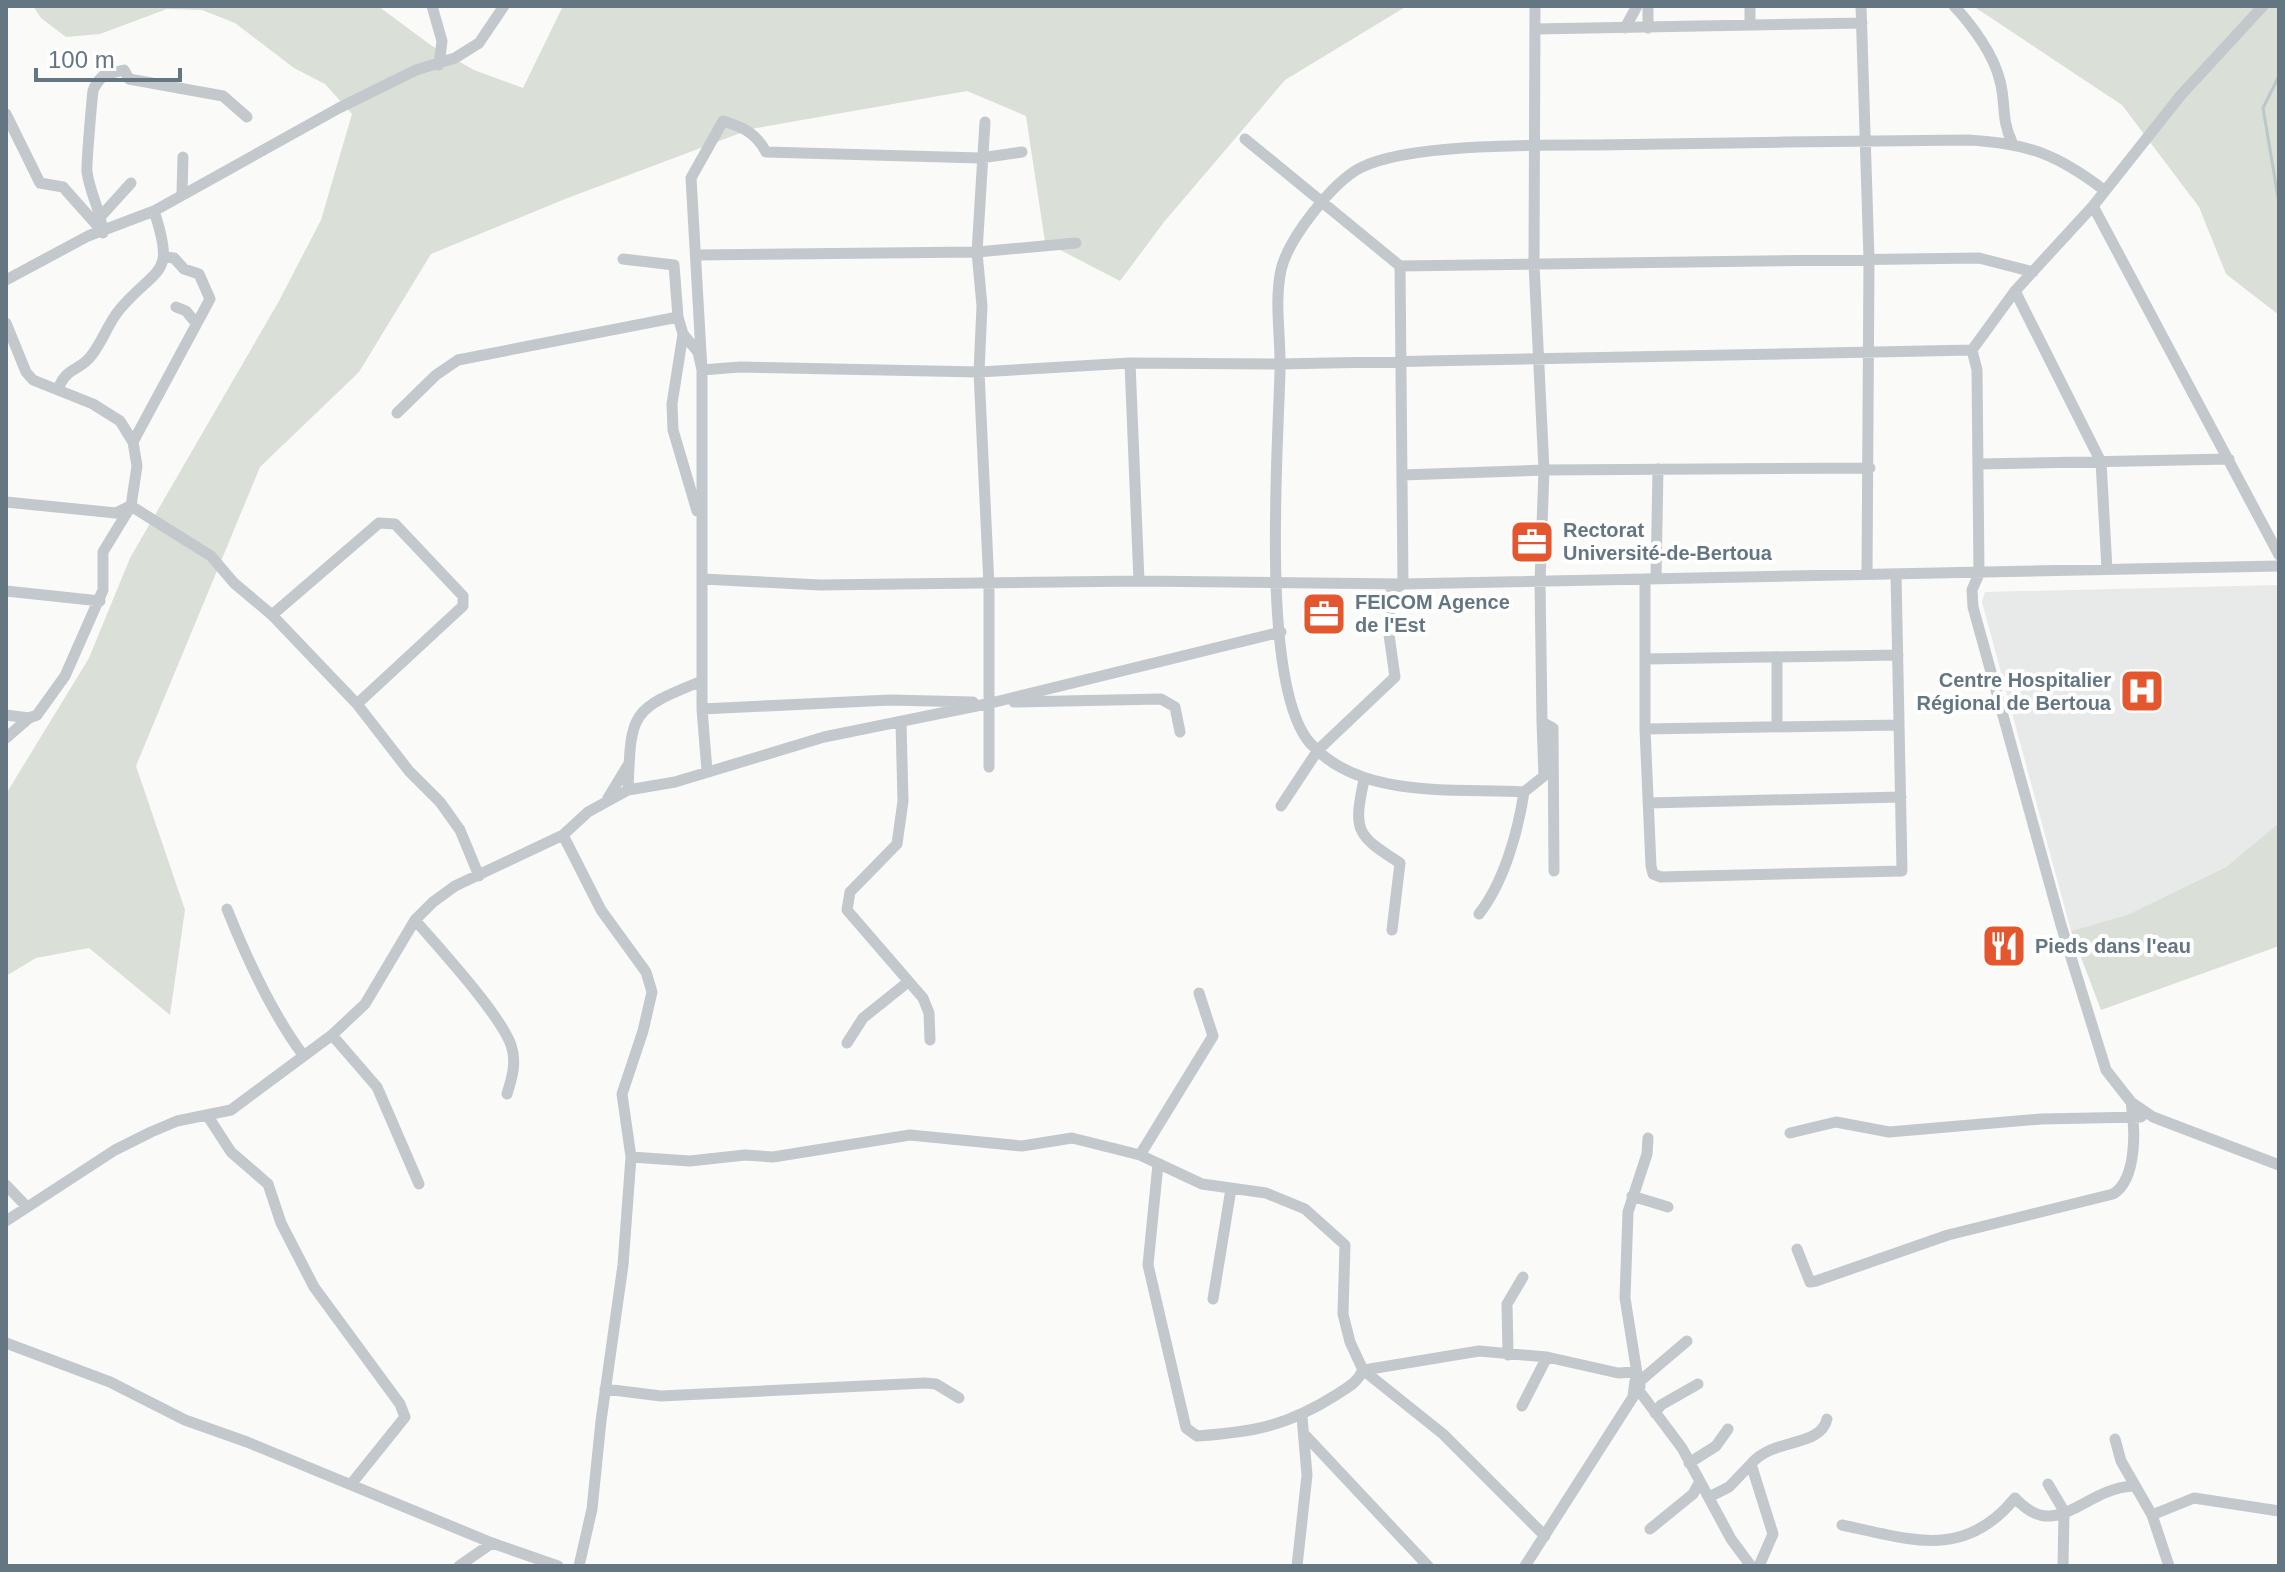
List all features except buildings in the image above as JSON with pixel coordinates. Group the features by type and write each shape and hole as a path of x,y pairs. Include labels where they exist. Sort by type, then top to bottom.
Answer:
{"street":[{"path":"432,6 442,41 439,65"},
{"path":"6,280 88,236 103,233 154,211 339,108 416,70 439,65 479,43 504,6"},
{"path":"1479,914 1492,897 1520,814 1524,792 1544,776 1540,582 1544,470 1534,264 1535,6"},
{"path":"1625,28 1637,6"},
{"path":"1648,6 1648,28"},
{"path":"1750,6 1750,25"},
{"path":"1861,6 1869,259 1867,574"},
{"path":"1954,6 1982,42 2000,80 2003,123 2012,142"},
{"path":"1972,350 2015,291 2093,206 2181,95 2263,6"},
{"path":"1535,29 1862,23"},
{"path":"103,233 102,215 93,200 86,168 93,124 93,93 104,75 124,70 129,79 150,85 223,96 247,117"},
{"path":"6,114 40,183 63,187 103,233"},
{"path":"707,771 702,709 702,370 691,178 723,121 741,126 758,138 766,152 980,158 1022,152"},
{"path":"985,122 980,158 977,252 982,306 979,372 989,586 989,767"},
{"path":"1245,139 1400,266 1979,258 2033,272"},
{"path":"1524,792 1413,787 1364,780 1308,740 1288,695 1275,582 1280,364 1278,295 1282,265 1329,190 1361,167 1400,156 1533,146 1867,141 2012,142 2061,160 2104,190"},
{"path":"182,193 183,157"},
{"path":"102,215 131,183"},
{"path":"2093,206 2279,555"},
{"path":"58,389 63,375 90,359 121,308 159,274 165,257 154,211"},
{"path":"697,255 977,252 1076,243"},
{"path":"133,442 210,299 199,274 184,269 174,258 165,257"},
{"path":"623,259 674,265 678,317 683,334 698,352 702,370"},
{"path":"1400,266 1403,584"},
{"path":"2015,291 2101,462 2107,569"},
{"path":"176,307 186,311 196,323"},
{"path":"397,413 436,375 458,360 678,317"},
{"path":"6,323 26,372 33,380 105,410 127,428 137,466 131,506 103,552 105,579 100,601 57,691 37,715 6,738"},
{"path":"683,334 672,404 673,430 698,513 703,579"},
{"path":"702,370 740,367 979,372 1130,363 1280,364 1540,356 1972,350"},
{"path":"1972,350 1977,370 1979,574 1972,590 1973,607 2098,1051 2106,1070 2131,1102 2153,1117 2279,1165"},
{"path":"1130,363 1139,581"},
{"path":"1978,464 2229,459"},
{"path":"1402,475 1544,470 1870,468"},
{"path":"1658,469 1645,659 1645,729 1653,874 1661,877 1902,871 1896,574"},
{"path":"6,502 116,513 131,506"},
{"path":"131,506 211,556 234,583 272,615 357,704 460,830 479,876"},
{"path":"272,615 379,523 395,524 463,596 463,606 357,704"},
{"path":"703,579 820,585 989,586 1139,581 1403,584 2279,566"},
{"path":"1281,806 1318,750 1395,677 1388,628 1391,591 1403,584"},
{"path":"6,591 100,601"},
{"path":"6,1221 115,1150 151,1132 177,1121 231,1110 332,1035 378,987 415,920 455,886 563,835 608,798 628,790 675,782 824,737 991,703 1281,632"},
{"path":"1645,659 1898,655"},
{"path":"1777,657 1777,727"},
{"path":"628,790 631,727 639,713 667,695 702,681"},
{"path":"702,709 890,700 991,703 1161,699 1175,707 1180,732"},
{"path":"6,715 29,718"},
{"path":"1542,722 1553,728 1554,871"},
{"path":"901,723 903,801 897,844 850,892 846,901 847,910 927,1007 930,1040"},
{"path":"1645,729 1899,725"},
{"path":"608,798 629,764"},
{"path":"1364,780 1357,816 1366,842 1400,863 1392,930"},
{"path":"1648,803 1901,797"},
{"path":"563,835 601,910 646,972 652,992 622,1094 631,1157 623,1265 592,1509 579,1566"},
{"path":"227,909 244,952 284,1030 303,1055"},
{"path":"415,920 497,1020 511,1046 514,1072 507,1094"},
{"path":"847,1043 863,1018 908,982"},
{"path":"1140,1155 1213,1036 1199,993"},
{"path":"332,1035 377,1087 419,1184"},
{"path":"1797,1249 1805,1277 1810,1282 1816,1281 1948,1235 2113,1194 2123,1186 2127,1175 2134,1117 2131,1102"},
{"path":"207,1115 231,1152 268,1184 281,1223 314,1287 400,1404 405,1417 396,1432 352,1483"},
{"path":"1790,1133 1836,1122 1889,1132 2002,1121 2153,1117"},
{"path":"631,1157 690,1161 745,1155 773,1157 910,1135 1022,1146 1072,1138 1140,1155 1202,1184 1266,1193 1305,1209 1345,1245 1343,1314 1350,1342 1363,1370 1443,1434 1545,1536"},
{"path":"1648,1138 1647,1154 1632,1196 1625,1298 1640,1392 1689,1463 1699,1483 1711,1496 1731,1539 1751,1566"},
{"path":"1158,1164 1148,1265 1186,1428 1197,1436 1228,1434 1302,1417 1358,1381 1363,1370"},
{"path":"6,1185 27,1207"},
{"path":"1213,1299 1231,1189"},
{"path":"1632,1196 1668,1207"},
{"path":"1508,1355 1507,1304 1523,1277"},
{"path":"1640,1392 1640,1381 1687,1341"},
{"path":"6,1343 110,1382 185,1420 352,1483 492,1543 558,1566"},
{"path":"1363,1370 1479,1351 1547,1357 1618,1373 1636,1372"},
{"path":"1522,1406 1547,1357"},
{"path":"1525,1566 1633,1397 1636,1372"},
{"path":"605,1389 661,1396 925,1383 936,1384 959,1398"},
{"path":"1655,1413 1661,1405 1698,1384"},
{"path":"1297,1566 1307,1475 1302,1417"},
{"path":"1711,1496 1729,1487 1775,1445 1817,1436 1825,1429 1827,1419"},
{"path":"1689,1463 1716,1446 1728,1429"},
{"path":"1305,1435 1428,1566"},
{"path":"2115,1439 2121,1461 2152,1515 2169,1566"},
{"path":"1751,1464 1773,1534 1759,1566"},
{"path":"1650,1529 1693,1494 1699,1483"},
{"path":"2048,1484 2064,1511 2063,1566"},
{"path":"1842,1525 1931,1544 1963,1537 2015,1498 2028,1513 2042,1518 2055,1517 2109,1490 2134,1486"},
{"path":"2152,1515 2194,1498 2279,1511"},
{"path":"459,1566 492,1543"}],"shaded area":[{"path":"33,6 378,6 432,46 474,70 523,88 563,6 1407,6 1285,80 1164,222 1120,281 1045,242 1026,116 967,91 751,129 565,199 431,254 359,372 260,467 136,766 185,910 170,1015 89,948 36,958 6,976 6,794 89,658 130,558 279,301 321,220 352,114 325,84 294,68 235,23 202,10 167,9 100,34 66,37 41,18"},
{"path":"1973,6 2279,6 2279,315 2226,274 2199,207 2122,105"},
{"name":"Centre Hospitalier Régional de Bertoua","path":"2279,585 2279,823 2226,867 2127,915 2071,931 1982,602 1985,592"},
{"path":"2279,823 2279,946 2101,1010 2071,931 2127,915 2226,867"}],"waterway":[{"path":"2279,76 2263,108 2279,203"}],"place":[{"name":"Rectorat Université-de-Bertoua","path":"1532,542"},
{"name":"FEICOM Agence de l'Est","path":"1324,614"},
{"name":"Centre Hospitalier Régional de Bertoua","path":"2142,691"},
{"name":"Pieds dans l'eau","path":"2004,946"}]}
